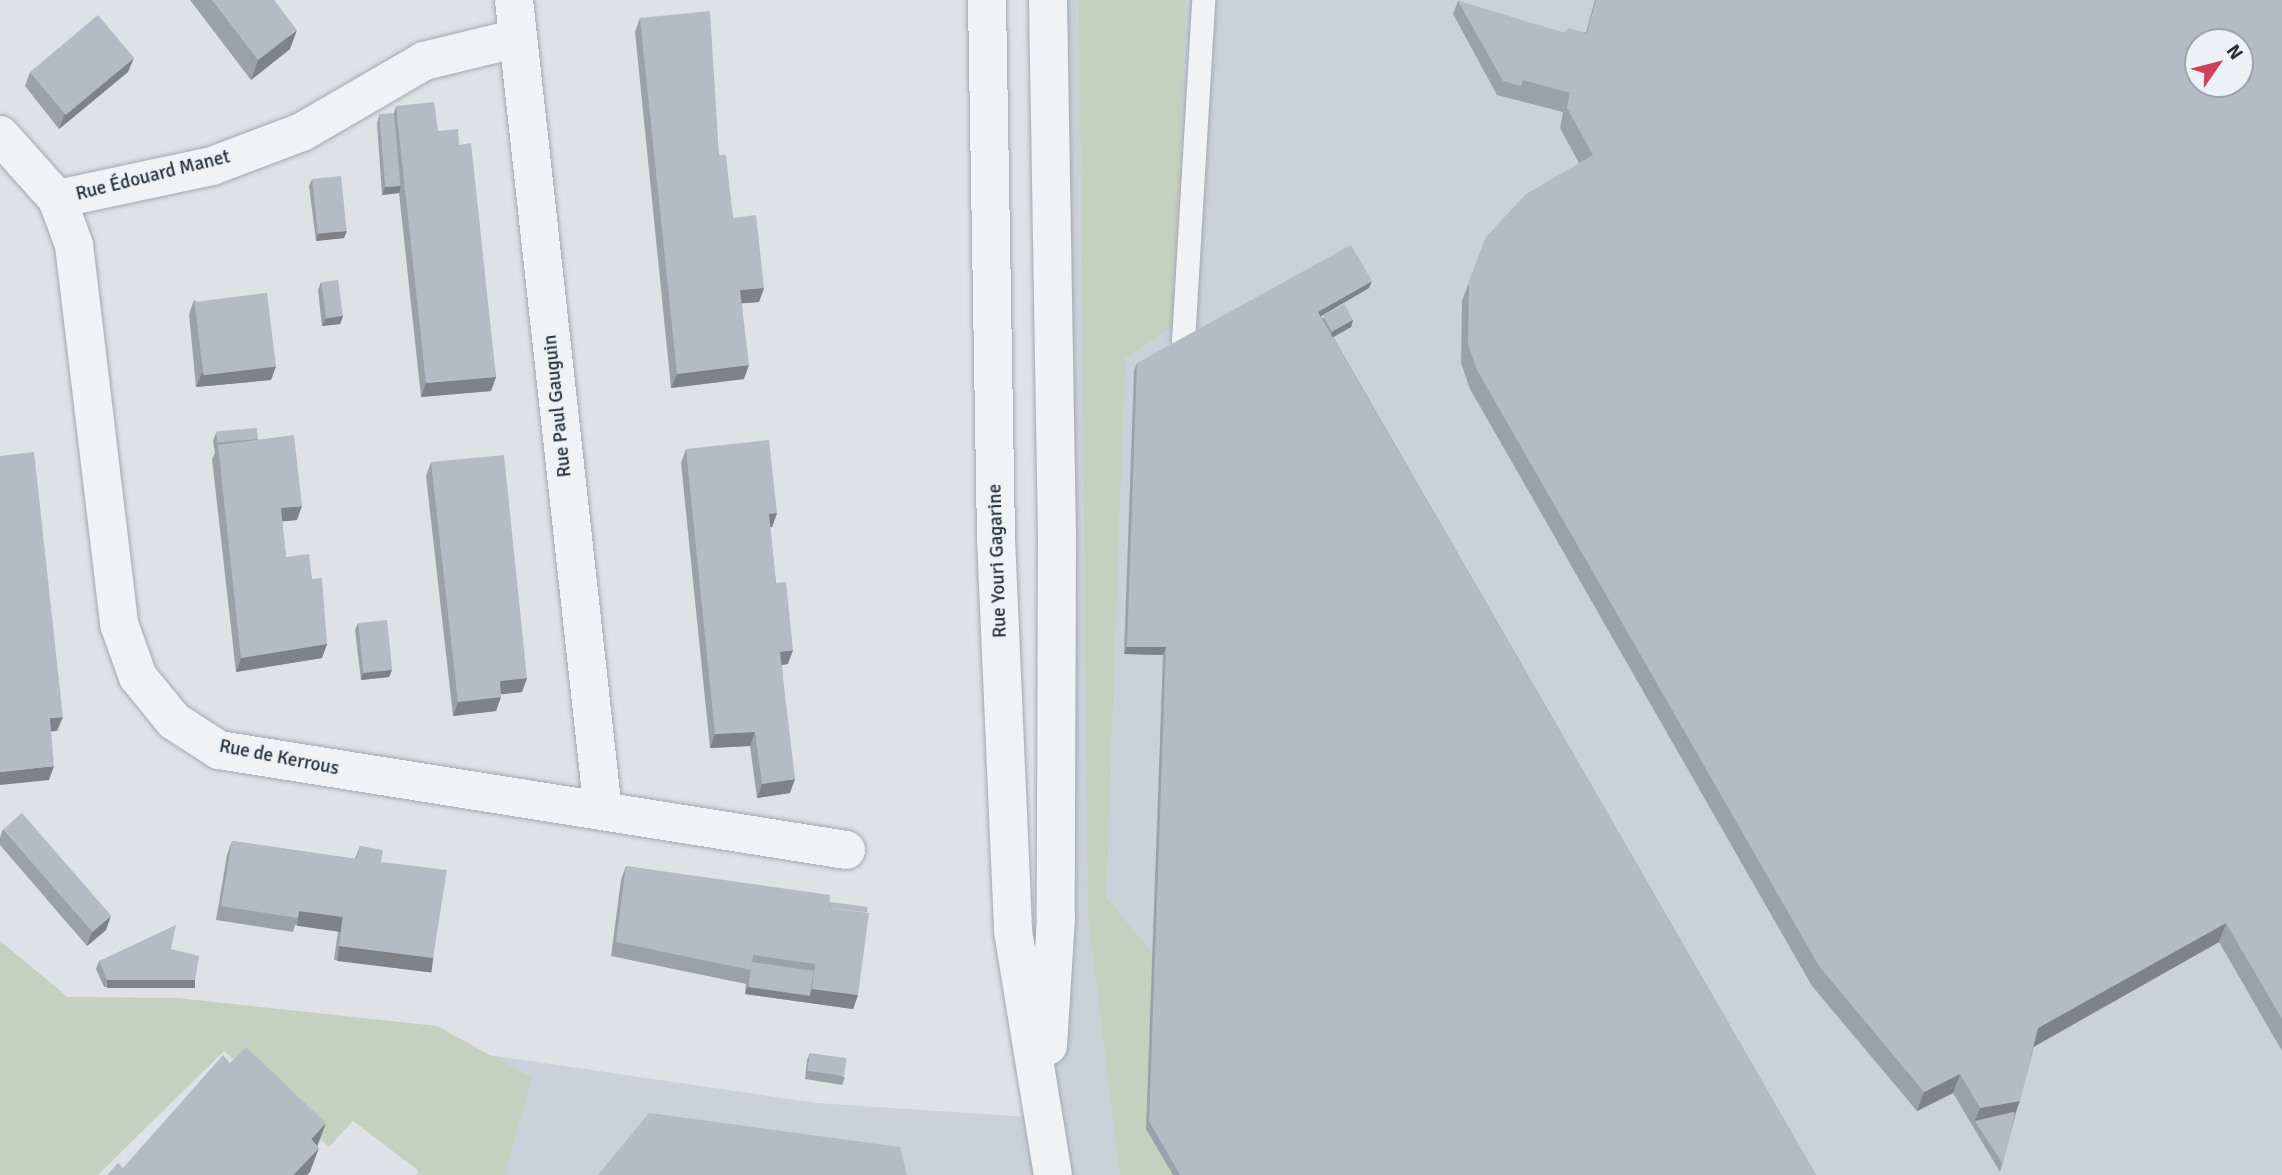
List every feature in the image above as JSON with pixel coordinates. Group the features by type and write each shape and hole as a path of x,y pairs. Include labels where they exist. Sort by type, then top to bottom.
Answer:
{"street":[{"name":"Rue Paul Gauguin","path":"514,0 603,811"},
{"name":"Rue Youri Gagarine","path":"987,0 996,539 1013,931 1053,1175"},
{"name":"Rue Youri Gagarine","path":"1044,1118 1056,918 1057,537 1048,0"},
{"name":"Rue Édouard Manet","path":"57,199 212,166 302,132 424,61 518,38"},
{"name":"Rue de Kerrous","path":"0,135 57,199 83,290 119,624 138,677 174,721 219,750 846,850"}],"lane":[{"path":"1183,341 1203,0"}],"shaded area":[{"path":"1042,0 2282,0 2282,1175 416,1175 475,1053 817,1103 1044,1118"}],"green space":[{"path":"1079,0 1186,0 1173,327 1125,358 1106,897 1153,954 1146,1129 1173,1175 1120,1175 1088,916"},
{"path":"0,941 68,997 178,998 437,1026 532,1078 504,1175 424,1175 353,1121 329,1147 224,1051 98,1175 0,1175"}],"building":[{"path":"212,0 274,0 297,30 258,60"},
{"path":"1596,0 2282,0 2282,1019 2226,923 2038,1028 2020,1101 1980,1108 1960,1074 1924,1092 1819,966 1477,370 1468,344 1469,281 1486,237 1526,194 1593,155 1567,108 1570,93 1523,80 1568,28 1587,33"},
{"path":"1458,1 1564,33 1523,80 1521,86 1503,81"},
{"path":"710,11 719,155 726,155 733,218 756,215 764,288 740,290 749,365 677,374 640,18"},
{"path":"98,15 134,58 66,115 30,72"},
{"path":"434,102 438,131 458,129 459,145 471,143 496,377 426,383 396,106"},
{"path":"394,113 400,186 385,187 379,114"},
{"path":"341,176 347,231 318,234 312,179"},
{"path":"1351,245 1372,281 1318,312 1816,1175 1180,1175 1149,1121 1166,647 1127,647 1137,363"},
{"path":"338,280 343,316 326,318 321,282"},
{"path":"267,293 276,366 204,375 195,302"},
{"path":"1344,304 1353,320 1332,331 1323,316"},
{"path":"257,428 258,439 217,443 216,432"},
{"path":"294,435 302,506 281,508 286,557 309,554 312,579 322,578 327,644 241,658 218,445"},
{"path":"769,440 777,513 769,514 776,583 786,582 793,650 780,652 795,779 762,784 755,732 715,734 686,449"},
{"path":"34,452 63,717 50,718 54,766 0,772 0,456"},
{"path":"504,455 527,678 500,681 501,697 458,702 431,462"},
{"path":"387,620 392,670 363,673 358,623"},
{"path":"22,813 111,916 92,932 3,829"},
{"path":"232,841 357,859 360,846 383,850 381,862 447,870 433,958 339,946 343,917 299,911 298,918 221,906"},
{"path":"626,866 830,895 829,908 869,913 858,995 812,989 815,964 753,955 751,970 616,942"},
{"path":"830,902 868,907 867,913 829,908"},
{"path":"176,925 171,949 199,956 195,980 107,980 99,961"},
{"path":"752,962 813,971 810,995 749,987"},
{"path":"246,1047 326,1123 311,1139 319,1148 293,1175 107,1175 118,1163 123,1168 223,1055 230,1063"},
{"path":"810,1053 847,1058 844,1076 807,1071"},
{"path":"649,1113 900,1147 907,1175 598,1175"},
{"path":"2015,1113 2003,1164 1975,1121"}]}
